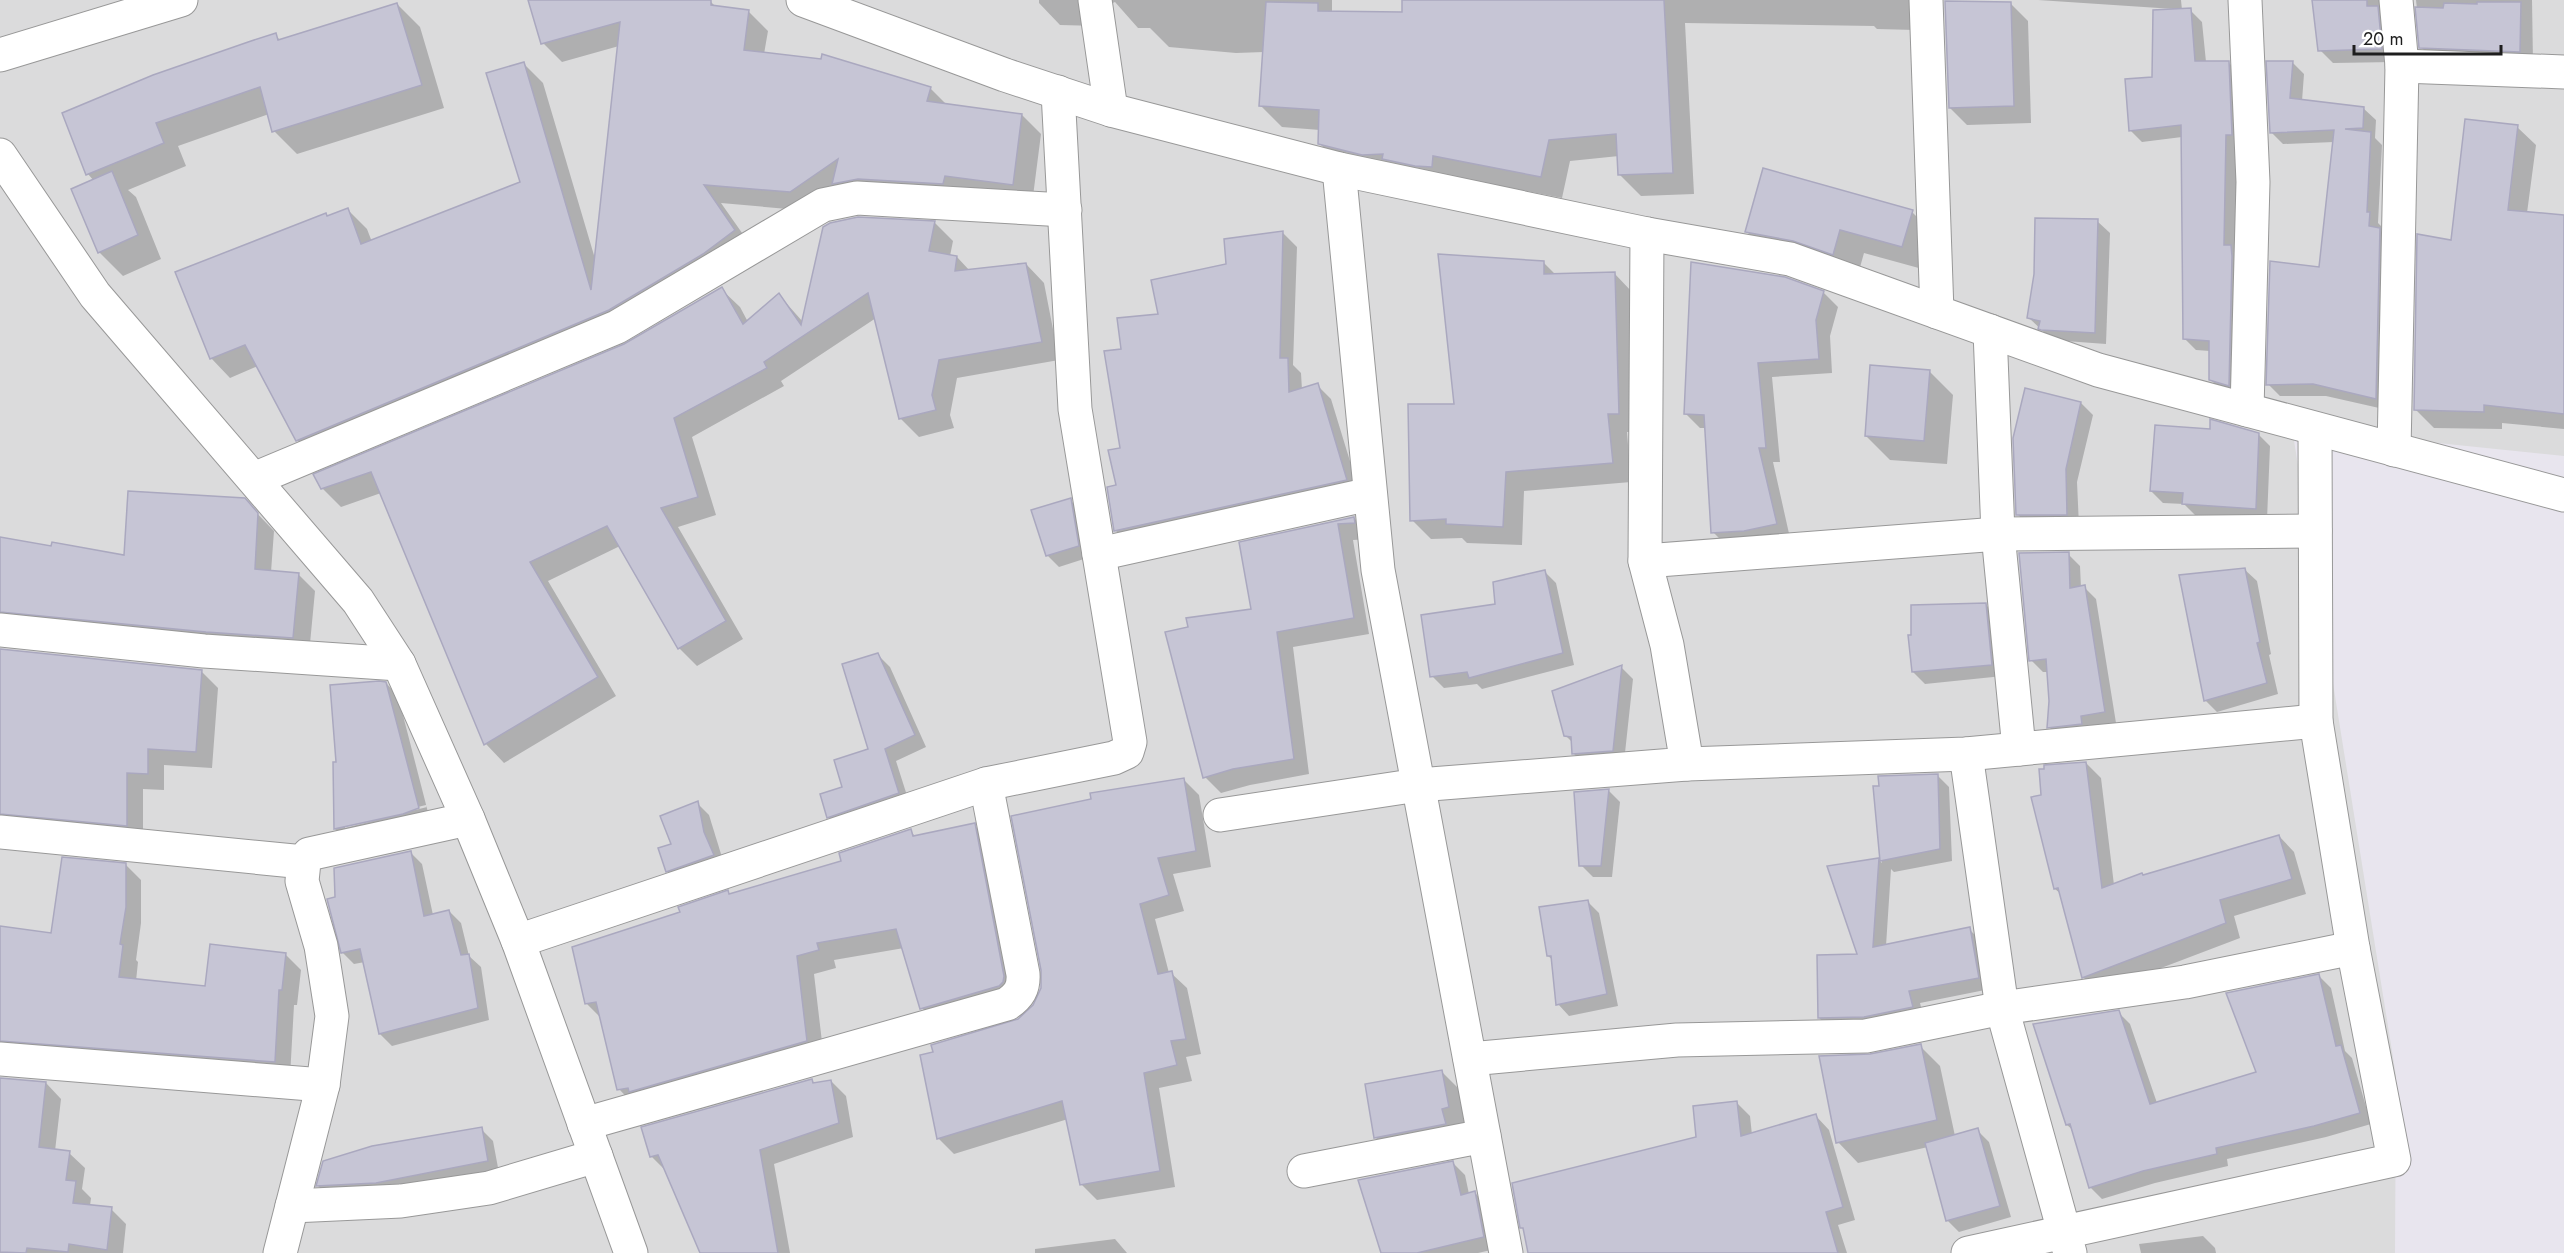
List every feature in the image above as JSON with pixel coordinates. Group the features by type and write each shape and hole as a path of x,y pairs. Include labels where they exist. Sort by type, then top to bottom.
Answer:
{"street":[{"path":"0,55 181,0"},
{"path":"803,0 1111,110 1339,169 1647,234 1790,259 2098,370 2564,495"},
{"path":"1095,0 1111,110"},
{"path":"1926,0 1937,312"},
{"path":"2245,0 2253,182 2247,410"},
{"path":"2394,450 2402,66 2396,0"},
{"path":"2402,66 2564,72"},
{"path":"518,941 986,784 1114,758 1127,752 1130,742 1075,409 1058,92"},
{"path":"2,161 95,294 358,601 399,664 468,819 518,941 631,1253"},
{"path":"1339,169 1378,570 1506,1253"},
{"path":"254,479 617,327 823,205 857,198 1065,210"},
{"path":"1647,234 1645,561 1667,645 1688,764"},
{"path":"1990,332 1998,534 2019,749"},
{"path":"1968,1253 2068,1242 2394,1160 2353,948 2316,721 2315,429"},
{"path":"1099,554 1370,494"},
{"path":"1645,561 1998,534 2315,531"},
{"path":"0,630 204,651 399,664"},
{"path":"1220,815 1418,785 1688,764 1966,754 2316,721"},
{"path":"1966,754 2002,1008 2068,1242"},
{"path":"584,1124 1007,1004 1018,996 1024,983 1023,974 986,784"},
{"path":"280,1253 323,1085 332,1016 321,946 302,881 304,862 309,854 468,819"},
{"path":"0,832 304,862"},
{"path":"1470,1059 1677,1040 1866,1036 2002,1008 2185,982 2353,948"},
{"path":"0,1059 323,1085"},
{"path":"1304,1171 1484,1136"},
{"path":"292,1206 401,1201 489,1188 596,1156"}],"shaded area":[{"path":"0,0 2564,0 2564,456 2292,428 2396,1076 2395,1253 0,1253"}],"building":[{"path":"528,0 711,0 711,5 749,10 744,50 821,59 822,54 931,87 927,101 1022,114 1013,185 945,176 943,184 858,179 832,184 838,159 790,192 704,185 735,230 703,254 609,310 296,441 245,345 210,359 175,272 326,213 327,216 348,208 361,244 520,182 486,73 524,62 591,290 620,22 541,44"},
{"path":"1402,0 1664,0 1673,173 1618,175 1616,134 1549,140 1541,177 1433,156 1432,167 1415,166 1382,159 1383,154 1362,155 1318,144 1319,110 1259,106 1266,2 1318,3 1318,11 1402,12"},
{"path":"2312,0 2367,0 2367,6 2378,6 2382,49 2318,51"},
{"path":"1945,1 2011,2 2014,106 1949,108"},
{"path":"2477,2 2521,2 2520,52 2419,48 2415,7 2443,8 2444,3 2477,4"},
{"path":"397,3 422,85 272,132 260,87 156,123 164,143 86,175 62,113 153,75 251,41 276,33 278,40"},
{"path":"2191,8 2195,61 2229,61 2232,135 2226,135 2224,245 2231,245 2232,256 2229,386 2209,380 2209,341 2183,339 2181,125 2129,131 2125,79 2152,77 2153,10"},
{"path":"2266,61 2293,61 2290,98 2364,107 2363,128 2345,129 2371,132 2367,212 2370,212 2369,226 2380,228 2376,399 2313,384 2266,385 2270,261 2319,267 2334,130 2270,133"},
{"path":"2465,119 2518,125 2508,210 2564,215 2564,414 2484,405 2484,412 2414,410 2417,234 2451,240"},
{"path":"1763,168 1913,210 1902,247 1840,230 1833,255 1793,241 1745,232"},
{"path":"112,171 138,235 98,253 71,189"},
{"path":"858,217 935,221 929,251 957,256 955,271 1026,263 1042,342 939,360 932,395 936,410 899,419 868,293 764,362 767,368 674,418 698,497 661,508 726,621 678,649 607,526 530,562 598,677 484,745 371,472 321,489 313,474 624,344 722,287 743,324 779,293 801,325 823,227 830,223"},
{"path":"2035,218 2098,219 2095,333 2041,330 2038,329 2040,321 2027,318 2034,274"},
{"path":"1283,231 1280,358 1288,358 1289,392 1318,383 1347,480 1114,531 1107,487 1116,485 1108,450 1120,448 1104,351 1121,349 1117,318 1158,314 1151,280 1226,264 1224,239"},
{"path":"1438,254 1544,261 1544,274 1615,272 1619,414 1608,414 1613,463 1506,472 1503,527 1446,524 1446,519 1410,521 1408,404 1454,404"},
{"path":"1691,262 1785,277 1824,291 1816,320 1819,359 1758,363 1766,448 1759,448 1777,524 1744,531 1711,533 1704,415 1684,414"},
{"path":"1870,365 1930,370 1924,441 1865,436"},
{"path":"2025,388 2081,402 2066,469 2067,515 2016,515 2013,438"},
{"path":"2210,419 2259,433 2256,509 2182,504 2183,493 2150,491 2155,425 2210,429"},
{"path":"128,491 245,498 258,513 255,569 299,573 293,638 0,612 0,537 51,546 52,542 124,555"},
{"path":"1071,498 1079,546 1046,556 1031,510"},
{"path":"1354,517 1355,523 1338,524 1354,618 1277,632 1294,759 1233,769 1203,778 1165,632 1188,627 1186,618 1251,609 1239,542"},
{"path":"2069,552 2070,588 2085,585 2105,712 2081,716 2082,724 2047,728 2049,701 2046,659 2029,661 2019,553"},
{"path":"2245,568 2260,642 2257,643 2267,683 2204,701 2179,575"},
{"path":"1545,570 1563,653 1469,678 1467,672 1430,677 1421,615 1495,604 1493,582"},
{"path":"1986,603 1992,665 1912,672 1908,635 1911,635 1911,605"},
{"path":"0,649 202,670 196,752 148,749 148,774 127,773 127,826 0,814"},
{"path":"878,653 915,735 885,749 899,793 827,818 820,794 842,787 834,760 868,749 842,664"},
{"path":"1622,665 1613,751 1572,754 1571,737 1564,736 1552,691"},
{"path":"386,682 419,808 403,814 334,829 333,762 336,762 330,685"},
{"path":"2086,762 2102,888 2142,873 2143,875 2279,835 2292,879 2220,900 2226,923 2082,978 2058,888 2054,889 2031,797 2041,795 2039,769 2044,769 2044,765"},
{"path":"1938,774 1940,849 1880,861 1873,786 1879,786 1878,776"},
{"path":"1184,778 1196,851 1158,858 1169,895 1140,904 1158,974 1172,971 1186,1039 1171,1041 1177,1065 1144,1073 1160,1171 1080,1185 1062,1101 937,1139 920,1055 933,1052 931,1045 1018,1019 1033,1005 1041,988 1041,970 1011,816 1091,799 1090,793"},
{"path":"1609,789 1601,866 1579,866 1574,792"},
{"path":"698,801 704,832 714,855 666,872 658,848 671,844 660,816"},
{"path":"975,823 1004,976 999,986 920,1009 896,929 817,943 819,950 797,956 807,1041 629,1092 628,1088 617,1090 596,1002 585,1004 572,947 680,912 678,907 728,890 729,894 841,861 839,853 911,829 913,836"},
{"path":"411,851 424,916 449,910 461,955 469,954 478,1008 379,1034 360,949 341,953 327,899 335,897 334,868"},
{"path":"62,857 126,863 126,907 120,944 123,945 119,977 205,986 210,944 286,953 282,990 279,990 275,1062 0,1041 0,926 51,933"},
{"path":"1879,858 1873,947 1970,927 1979,978 1909,991 1913,1007 1864,1017 1818,1018 1817,955 1857,954 1827,866"},
{"path":"1588,900 1607,994 1556,1005 1551,956 1547,956 1539,907"},
{"path":"2319,974 2336,1046 2341,1045 2360,1113 2216,1148 2217,1154 2143,1171 2089,1188 2070,1124 2066,1125 2033,1024 2119,1010 2150,1104 2256,1072 2226,993"},
{"path":"1921,1044 1937,1120 1836,1143 1819,1056 1870,1054"},
{"path":"1442,1070 1449,1107 1442,1109 1446,1124 1374,1138 1365,1084"},
{"path":"0,1078 46,1082 39,1147 70,1151 66,1180 76,1181 73,1203 112,1207 107,1250 69,1244 68,1252 27,1248 26,1253 0,1252"},
{"path":"812,1079 813,1083 831,1080 839,1123 760,1150 778,1253 700,1253 658,1155 650,1157 641,1127"},
{"path":"1737,1101 1741,1136 1816,1114 1843,1207 1826,1212 1838,1253 1528,1253 1523,1228 1520,1228 1512,1183 1696,1137 1693,1106"},
{"path":"482,1127 488,1161 376,1183 316,1186 323,1161 372,1146"},
{"path":"1978,1128 2000,1206 1946,1221 1925,1143"},
{"path":"1453,1161 1461,1195 1475,1191 1484,1237 1417,1253 1381,1253 1358,1180"}]}
